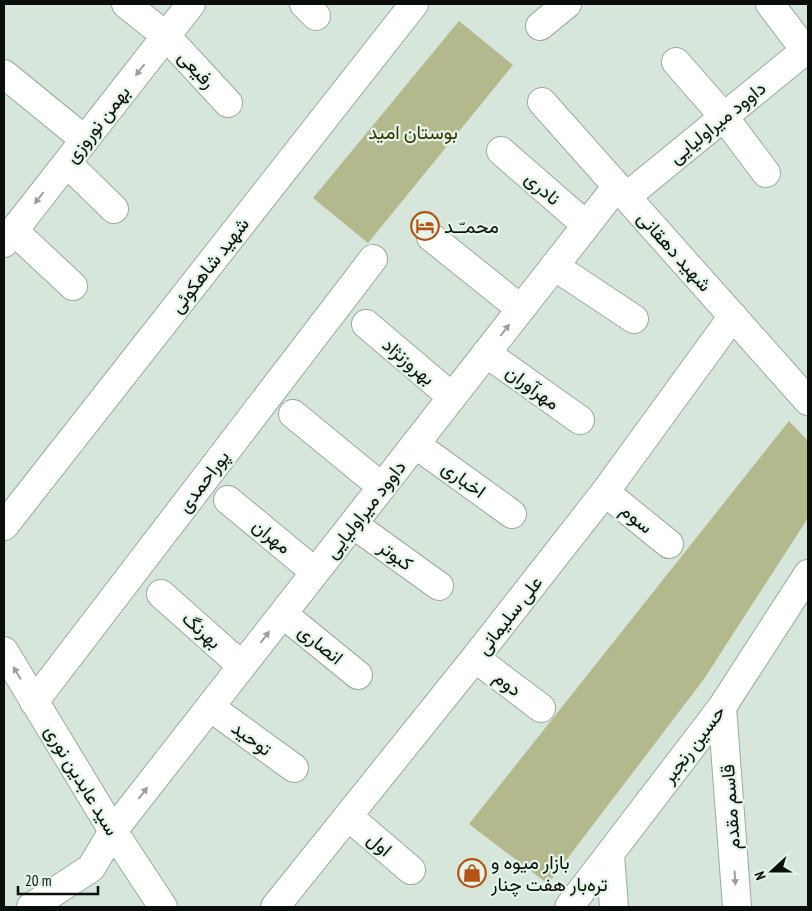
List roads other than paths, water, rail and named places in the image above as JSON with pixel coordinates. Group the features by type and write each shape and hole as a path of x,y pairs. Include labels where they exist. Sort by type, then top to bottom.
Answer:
{"street":[{"name":"رفیعی","path":"126,4 166,36 228,103"},
{"name":"بهمن نوروزی","path":"7,237 191,4"},
{"name":"شهید شاهکوئی","path":"4,526 414,4"},
{"path":"540,26 567,4"},
{"path":"770,4 807,51"},
{"name":"داوود میراولیایی","path":"31,907 91,868 113,831 586,225 621,191 724,117 807,51"},
{"path":"676,62 724,117 766,173"},
{"path":"4,74 85,140"},
{"name":"شهید دهقانی","path":"542,102 808,401"},
{"name":"نادری","path":"500,151 586,225"},
{"path":"67,163 114,208"},
{"path":"7,237 73,286"},
{"path":"431,237 521,309"},
{"name":"پوراحمدی","path":"34,702 372,259"},
{"path":"554,266 634,319"},
{"name":"علی سلیمانی","path":"275,907 476,658 604,492 733,316"},
{"name":"بهروزنژاد","path":"366,324 452,397"},
{"name":"مهرآوران","path":"486,353 580,420"},
{"path":"293,414 382,487"},
{"name":"اخباری","path":"416,444 512,514"},
{"name":"سوم","path":"604,492 668,544"},
{"name":"مهران","path":"228,500 315,572"},
{"name":"کبوتر","path":"353,524 438,586"},
{"name":"حسین رنجبر","path":"569,907 722,707 808,574"},
{"name":"بهرنگ","path":"161,594 242,666"},
{"name":"انصاری","path":"283,614 358,675"},
{"name":"سید عابدین نوری","path":"4,651 113,831 163,907"},
{"name":"دوم","path":"476,658 541,708"},
{"name":"توحید","path":"210,707 294,768"},
{"name":"قاسم مقدم","path":"722,707 737,907"},
{"name":"اول","path":"349,817 411,870"},
{"path":"610,854 614,907"}],"place":[{"name":"محمـّـد","path":"425,226"},
{"name":"بازار میوه و تره‌بار هفت چنار","path":"472,873"}],"park label":[{"name":"بوستان امید","path":"413,132"}]}
